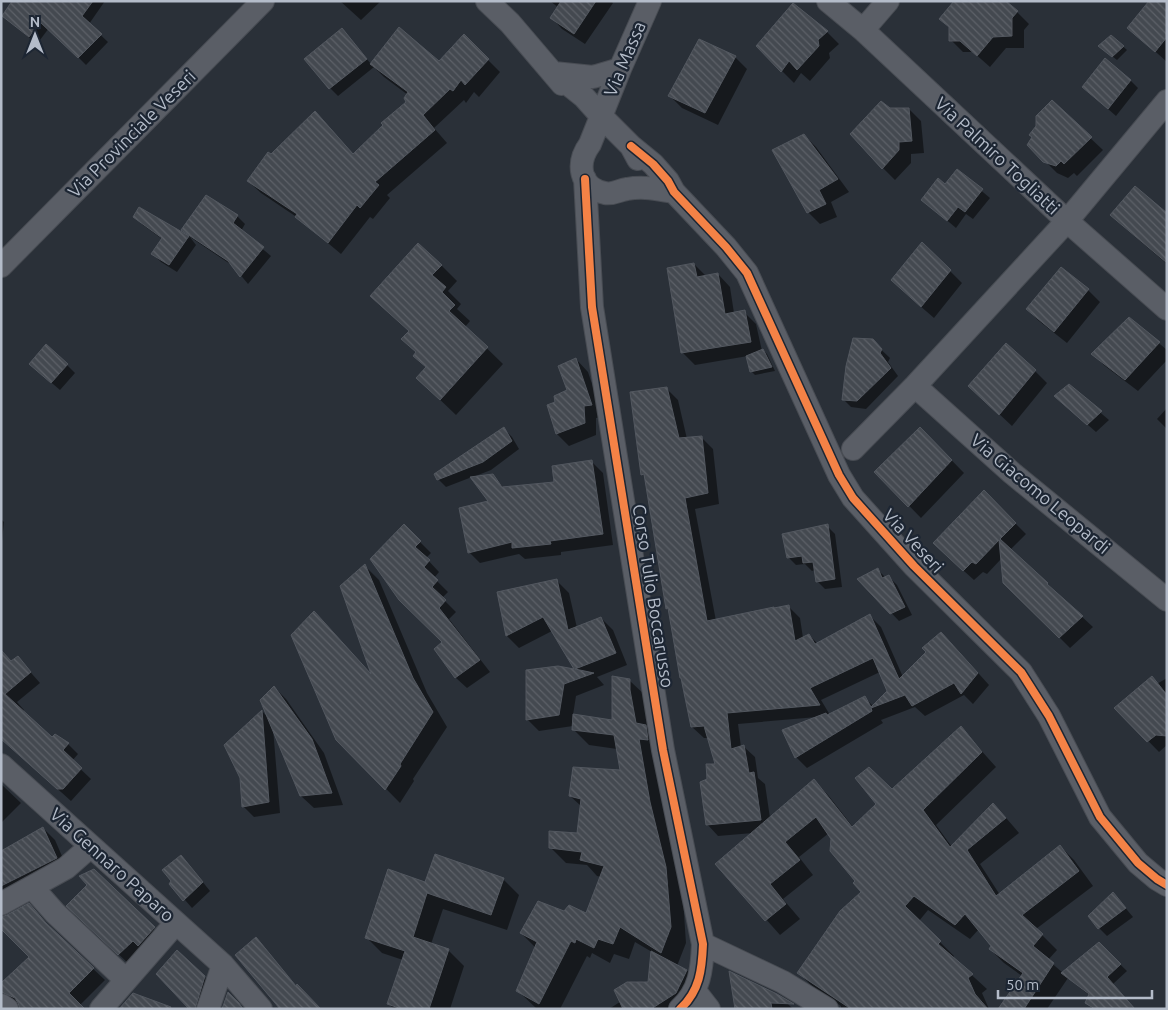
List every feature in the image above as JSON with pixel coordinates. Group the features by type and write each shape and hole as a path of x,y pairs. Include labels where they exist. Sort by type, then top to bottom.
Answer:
{"street":[{"name":"Via Provinciale Veseri","path":"1,266 263,1"},
{"path":"487,1 510,23 554,73 575,102 590,144"},
{"name":"Via Massa","path":"590,144 650,1"},
{"name":"Via Palmiro Togliatti","path":"828,1 863,30 1067,221 1167,309"},
{"path":"863,30 888,1"},
{"path":"554,73 593,77 620,69"},
{"path":"554,73 584,97 601,116"},
{"path":"853,449 915,386 1067,221 1167,101"},
{"name":"Via Veseri","path":"601,116 627,143 653,164 668,181 674,192 726,247 747,274 839,474 853,498 914,566 1021,672 1049,716 1100,817 1138,863 1167,885"},
{"path":"587,233 610,202 626,189 633,182 638,167 638,157 627,143 614,137 602,137 590,144 584,152 581,162 585,179 589,185 597,191 607,194 626,189 648,188 674,192"},
{"name":"Corso Tulio Boccarusso","path":"585,179 592,307 663,750 703,944 702,960 695,991 680,1009"},
{"name":"Via Giacomo Leopardi","path":"915,386 1012,473 1167,600"},
{"name":"Via Gennaro Paparo","path":"1,765 223,965 261,1009"},
{"path":"1,904 66,868 91,846"},
{"path":"32,887 55,913 126,980"},
{"path":"101,1009 176,923"},
{"path":"703,944 783,982 827,1009"},
{"path":"208,1009 223,965"},
{"path":"695,991 709,1009"},
{"path":"1,1005 7,1009"}],"building":[{"path":"12,1 93,1 82,16 102,34 78,58 40,22 29,37 2,16"},
{"path":"561,1 596,1 574,34 550,18"},
{"path":"954,1 1006,1 1018,11 1012,18 1012,36 993,37 977,56 960,41 949,41 949,27 939,19"},
{"path":"1149,1 1167,1 1167,37 1155,52 1127,28"},
{"path":"793,3 828,31 818,40 819,46 797,70 789,61 781,72 756,46"},
{"path":"399,27 439,61 464,34 489,59 465,85 461,80 453,91 450,89 423,115 435,130 375,182 379,185 360,208 357,205 328,243 295,217 297,214 247,181 268,152 271,154 315,111 353,154 383,125 381,123 406,102 404,98 408,92 370,64"},
{"path":"342,28 367,59 329,89 304,59"},
{"path":"1111,35 1124,46 1112,57 1098,46"},
{"path":"699,39 736,56 705,113 668,96"},
{"path":"1105,58 1131,80 1108,109 1082,87"},
{"path":"1052,100 1092,137 1064,164 1061,161 1056,166 1043,162 1027,145 1032,137 1029,135 1036,126 1036,116"},
{"path":"881,101 890,108 909,108 912,141 899,142 899,150 882,169 850,134"},
{"path":"804,134 838,179 819,190 826,204 807,213 772,150"},
{"path":"957,169 983,189 965,212 958,207 947,221 921,200 938,178 945,184"},
{"path":"1135,186 1167,213 1167,263 1110,215"},
{"path":"206,195 238,215 233,223 264,247 240,277 228,261 181,230"},
{"path":"139,207 189,236 169,265 151,254 162,238 133,217"},
{"path":"922,242 951,270 921,307 891,280"},
{"path":"418,243 442,265 432,275 446,287 442,292 455,305 449,311 488,347 440,400 416,378 426,367 413,356 416,352 401,339 409,331 370,296"},
{"path":"694,263 697,277 718,273 725,314 745,310 751,342 681,353 667,268"},
{"path":"1061,267 1089,289 1054,332 1026,309"},
{"path":"1129,317 1160,342 1125,380 1091,354"},
{"path":"853,338 873,339 882,349 880,353 891,368 857,401 842,400 846,366"},
{"path":"1006,343 1036,370 999,415 968,386"},
{"path":"46,344 68,364 51,383 29,364"},
{"path":"763,349 772,367 750,372 746,356"},
{"path":"576,358 592,405 584,406 585,423 556,434 547,405 555,402 554,396 567,390 558,366"},
{"path":"1069,384 1102,411 1087,425 1054,396"},
{"path":"667,387 679,438 702,436 708,493 685,498 707,621 789,605 795,641 809,634 815,644 870,614 899,679 926,652 922,648 941,632 978,673 961,694 954,683 912,706 905,695 871,708 872,711 795,758 782,730 826,713 827,715 865,696 871,707 887,691 873,658 810,688 820,705 727,713 731,749 744,745 749,773 754,772 761,820 706,825 700,782 707,779 706,764 715,764 704,726 691,727 680,678 668,608 666,609 644,474 641,475 630,392"},
{"path":"504,427 512,441 483,462 437,480 434,474"},
{"path":"920,427 952,460 908,507 874,472"},
{"path":"592,460 603,534 550,541 551,544 512,548 512,542 468,553 459,508 488,501 470,477 493,474 502,487 554,482 552,466"},
{"path":"984,490 1016,523 1000,539 1083,616 1059,638 1003,583 999,540 976,564 972,562 963,571 933,543"},
{"path":"404,524 421,541 415,547 430,560 424,567 438,580 432,587 446,600 439,608 480,660 455,678 434,649 442,642 399,600 370,559"},
{"path":"828,524 835,579 816,582 813,562 803,563 802,556 787,558 782,534"},
{"path":"365,564 413,678 433,712 385,790 336,740 291,635 314,611 371,674 340,586"},
{"path":"878,568 882,578 889,575 905,607 890,614 857,579"},
{"path":"557,579 568,630 601,617 616,653 575,669 594,673 564,684 559,715 526,720 526,670 558,666 574,669 543,617 506,636 497,592"},
{"path":"1,650 11,661 18,656 31,672 5,694 52,737 55,734 69,743 63,750 82,768 63,789 57,789 1,739"},
{"path":"612,676 630,679 636,723 646,725 648,740 639,739 650,802 666,867 671,927 661,953 620,927 613,944 598,939 594,948 576,939 575,943 571,941 539,1004 516,991 537,942 520,933 538,901 564,911 569,905 586,913 604,866 580,860 582,852 549,848 549,831 577,833 581,799 569,796 573,767 620,770 614,735 572,730 573,714 612,720"},
{"path":"1152,676 1167,695 1167,736 1156,735 1147,742 1114,708"},
{"path":"274,686 312,739 332,793 300,796 260,700"},
{"path":"262,710 269,802 242,807 240,778 224,745"},
{"path":"961,726 982,752 923,810 950,847 993,803 1006,818 967,850 996,896 1060,845 1079,871 1022,915 1043,934 1033,946 1054,963 1024,1009 998,1009 1023,973 989,949 991,946 965,914 955,925 914,896 905,906 941,941 938,944 973,974 968,978 975,994 988,1009 851,1009 797,973 840,911 861,892 853,883 855,881 830,851 831,839 816,817 785,842 800,860 770,884 786,904 765,921 715,864 814,779 852,827 876,804 855,778 869,767 892,789"},
{"path":"43,827 57,858 1,886 1,851"},
{"path":"435,854 504,878 491,915 427,893 413,937 449,949 429,1009 402,1009 387,1004 405,951 365,938 388,869 425,882"},
{"path":"181,855 203,882 183,901 169,884 171,881 162,870"},
{"path":"94,869 155,927 138,946 133,941 118,955 66,906 87,885 79,876"},
{"path":"1113,892 1126,908 1098,929 1088,916"},
{"path":"29,903 46,923 94,968 69,993 85,1009 20,1009 15,998 1,992 1,983 29,957 1,929 1,917"},
{"path":"256,937 296,986 297,984 321,1009 280,1009 235,955"},
{"path":"1099,942 1121,964 1107,977 1135,1009 1095,1009 1085,1003 1089,994 1061,973"},
{"path":"177,950 205,976 195,1009 189,1009 156,974"},
{"path":"651,951 687,970 676,993 651,1009 623,1009 614,990 627,982 648,982"},
{"path":"729,971 794,1004 771,1003 772,1009 735,1009"},
{"path":"228,992 239,1003 243,1009 222,1009"},
{"path":"133,993 171,1007 170,1009 119,1009"}],"cycle path":[{"path":"631,146 653,164 668,181 674,192 726,247 747,273 839,475 853,498 914,566 1021,672 1049,716 1100,817 1138,863 1167,885"},
{"path":"585,179 592,307 663,750 703,944 699,979 692,995 680,1009"}]}
